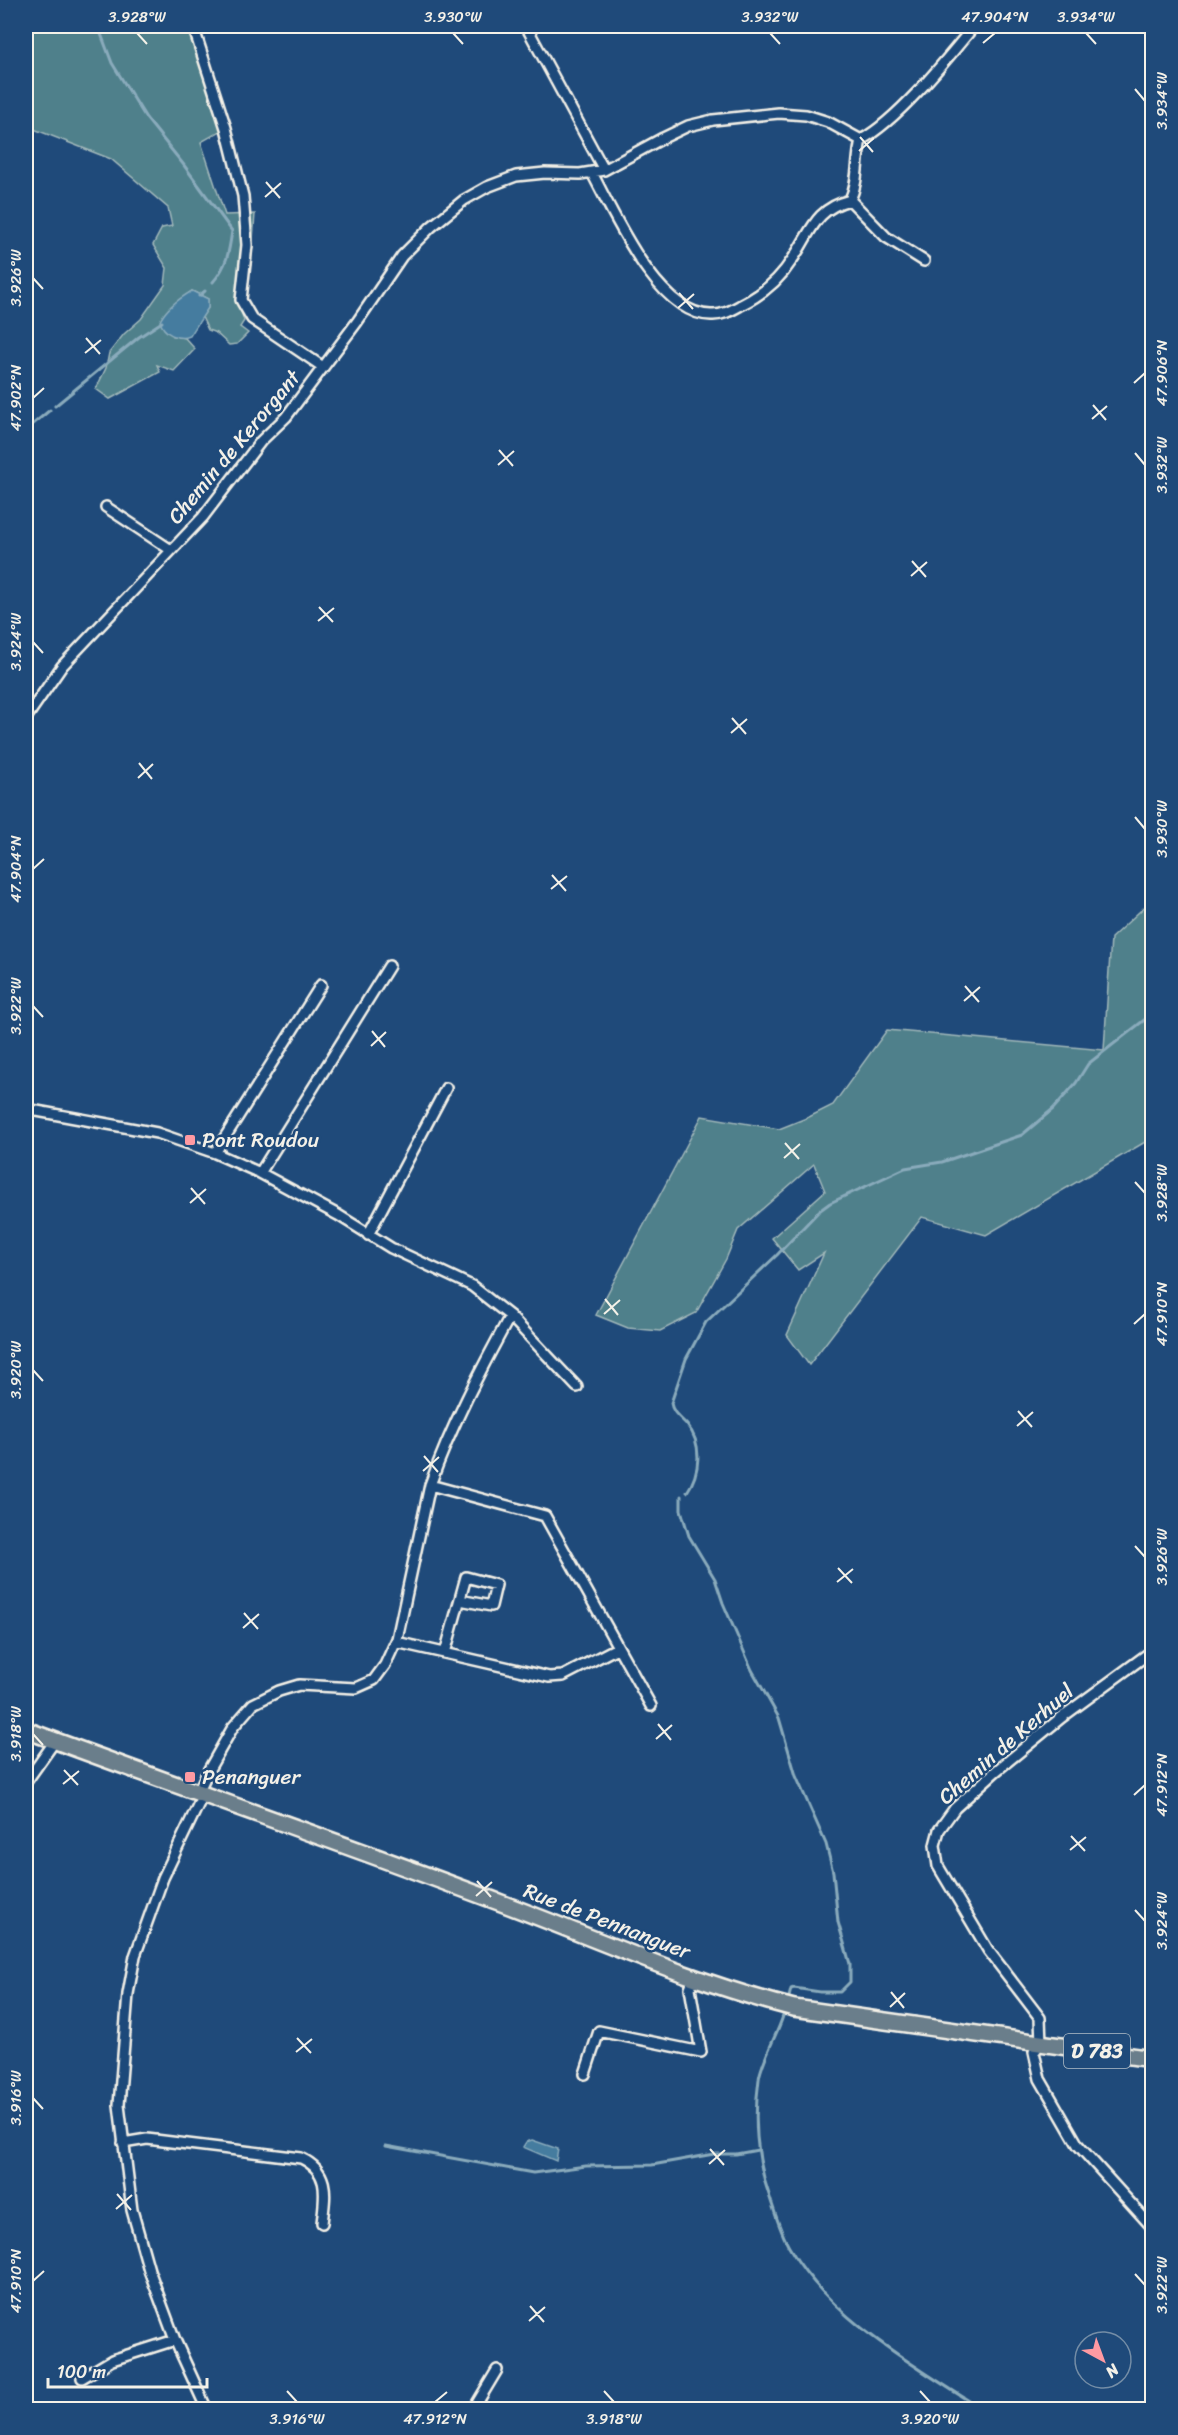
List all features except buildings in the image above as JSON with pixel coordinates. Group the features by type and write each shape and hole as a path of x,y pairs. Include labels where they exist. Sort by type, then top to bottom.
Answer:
{"main road":[{"name":"D 783","path":"26,1730 200,1794"},
{"name":"Rue de Pennanguer","path":"200,1794 503,1903 694,1978"},
{"name":"D 783","path":"694,1978 752,1998 794,2008 1152,2059"}],"street":[{"path":"193,26 226,128 243,196 247,245 241,300 252,319 323,367"},
{"path":"526,26 604,170"},
{"path":"850,200 855,187 861,140 881,127 901,107 974,26"},
{"name":"Chemin de Kerorgant","path":"26,718 62,666 219,500 252,453 278,426 357,322 402,256 431,227 464,200 487,187 516,176 592,173 604,170 663,138 702,121 779,113 806,115 828,122 861,140"},
{"path":"592,173 651,276 674,299 690,309 711,316 737,308 762,292 792,260 812,225 821,215 839,203 850,200"},
{"path":"850,200 886,237 924,261"},
{"path":"275,439 278,426"},
{"name":"Chemin de Kerorgant","path":"106,507 171,550"},
{"path":"260,1173 389,966"},
{"path":"215,1153 321,985"},
{"path":"368,1235 446,1088"},
{"path":"26,1109 148,1131 215,1153 260,1173 409,1257 471,1286 510,1316 578,1387"},
{"path":"207,2409 175,2340 149,2270 132,2210 118,2105 128,1994 135,1956 163,1878 200,1801 200,1794 208,1771 228,1736 253,1704 279,1691 299,1685 356,1688 374,1680 385,1665 396,1642 430,1485 451,1430 510,1316"},
{"path":"430,1485 545,1516 651,1706"},
{"path":"445,1653 460,1600"},
{"path":"396,1642 549,1677 563,1676 617,1648"},
{"name":"Chemin de Kerhuel","path":"1151,1655 1062,1717 955,1808 939,1830 935,1845 938,1866 988,1950 1040,2018 1041,2043 1034,2052 1040,2079 1078,2145 1152,2227"},
{"path":"26,1782 55,1741"},
{"path":"585,2074 599,2031 701,2052 690,1988 694,1978"},
{"path":"123,2143 147,2139 301,2158 311,2163 327,2188 322,2223"},
{"path":"82,2378 112,2360 175,2340"},
{"path":"473,2409 497,2370"}],"green space":[{"path":"26,26 190,26 189,33 226,128 201,142 225,215 255,214 251,265 243,271 239,304 244,321 240,327 248,333 237,344 229,345 216,333 208,330 202,317 208,308 208,299 192,291 177,302 173,336 185,338 195,349 174,371 157,365 160,372 110,399 96,389 106,368 109,353 124,334 141,319 165,285 167,268 153,245 162,228 172,226 168,208 111,159 26,126"},
{"path":"1152,900 1152,1138 986,1235 922,1217 809,1365 787,1335 824,1253 798,1270 772,1238 825,1191 814,1164 738,1230 726,1259 696,1313 660,1331 628,1328 596,1315 702,1116 779,1129 809,1117 833,1105 887,1030 1104,1050 1111,938"}],"water":[{"path":"192,291 208,299 208,308 190,336 176,337 164,329 160,321 178,300"},
{"path":"532,2140 558,2149 556,2161 523,2147 526,2142"}],"waterway":[{"path":"98,26 112,63 146,118 232,231 227,258 213,282"},
{"path":"199,296 205,291"},
{"path":"55,406 139,337 162,322"},
{"path":"26,430 50,410"},
{"path":"687,1492 697,1467 696,1441 687,1425 675,1413 671,1403 686,1359 706,1322 777,1255 819,1211 830,1203 905,1168 942,1162 1022,1135 1053,1109 1076,1083 1088,1064 1152,1014"},
{"path":"681,1496 681,1510 689,1536 715,1579 752,1670 779,1718 796,1776 826,1844 833,1872 838,1922 850,1964 850,1982 840,1992 794,1988 791,1989 789,1997"},
{"path":"783,2016 760,2072 756,2125 762,2171 786,2242 827,2297 851,2319 902,2358 983,2410"},
{"path":"386,2146 533,2173 586,2166 652,2165 714,2154 736,2154 758,2150"}],"place":[{"name":"Pont Roudou","path":"190,1140"},
{"name":"Penanguer","path":"190,1777"}]}
